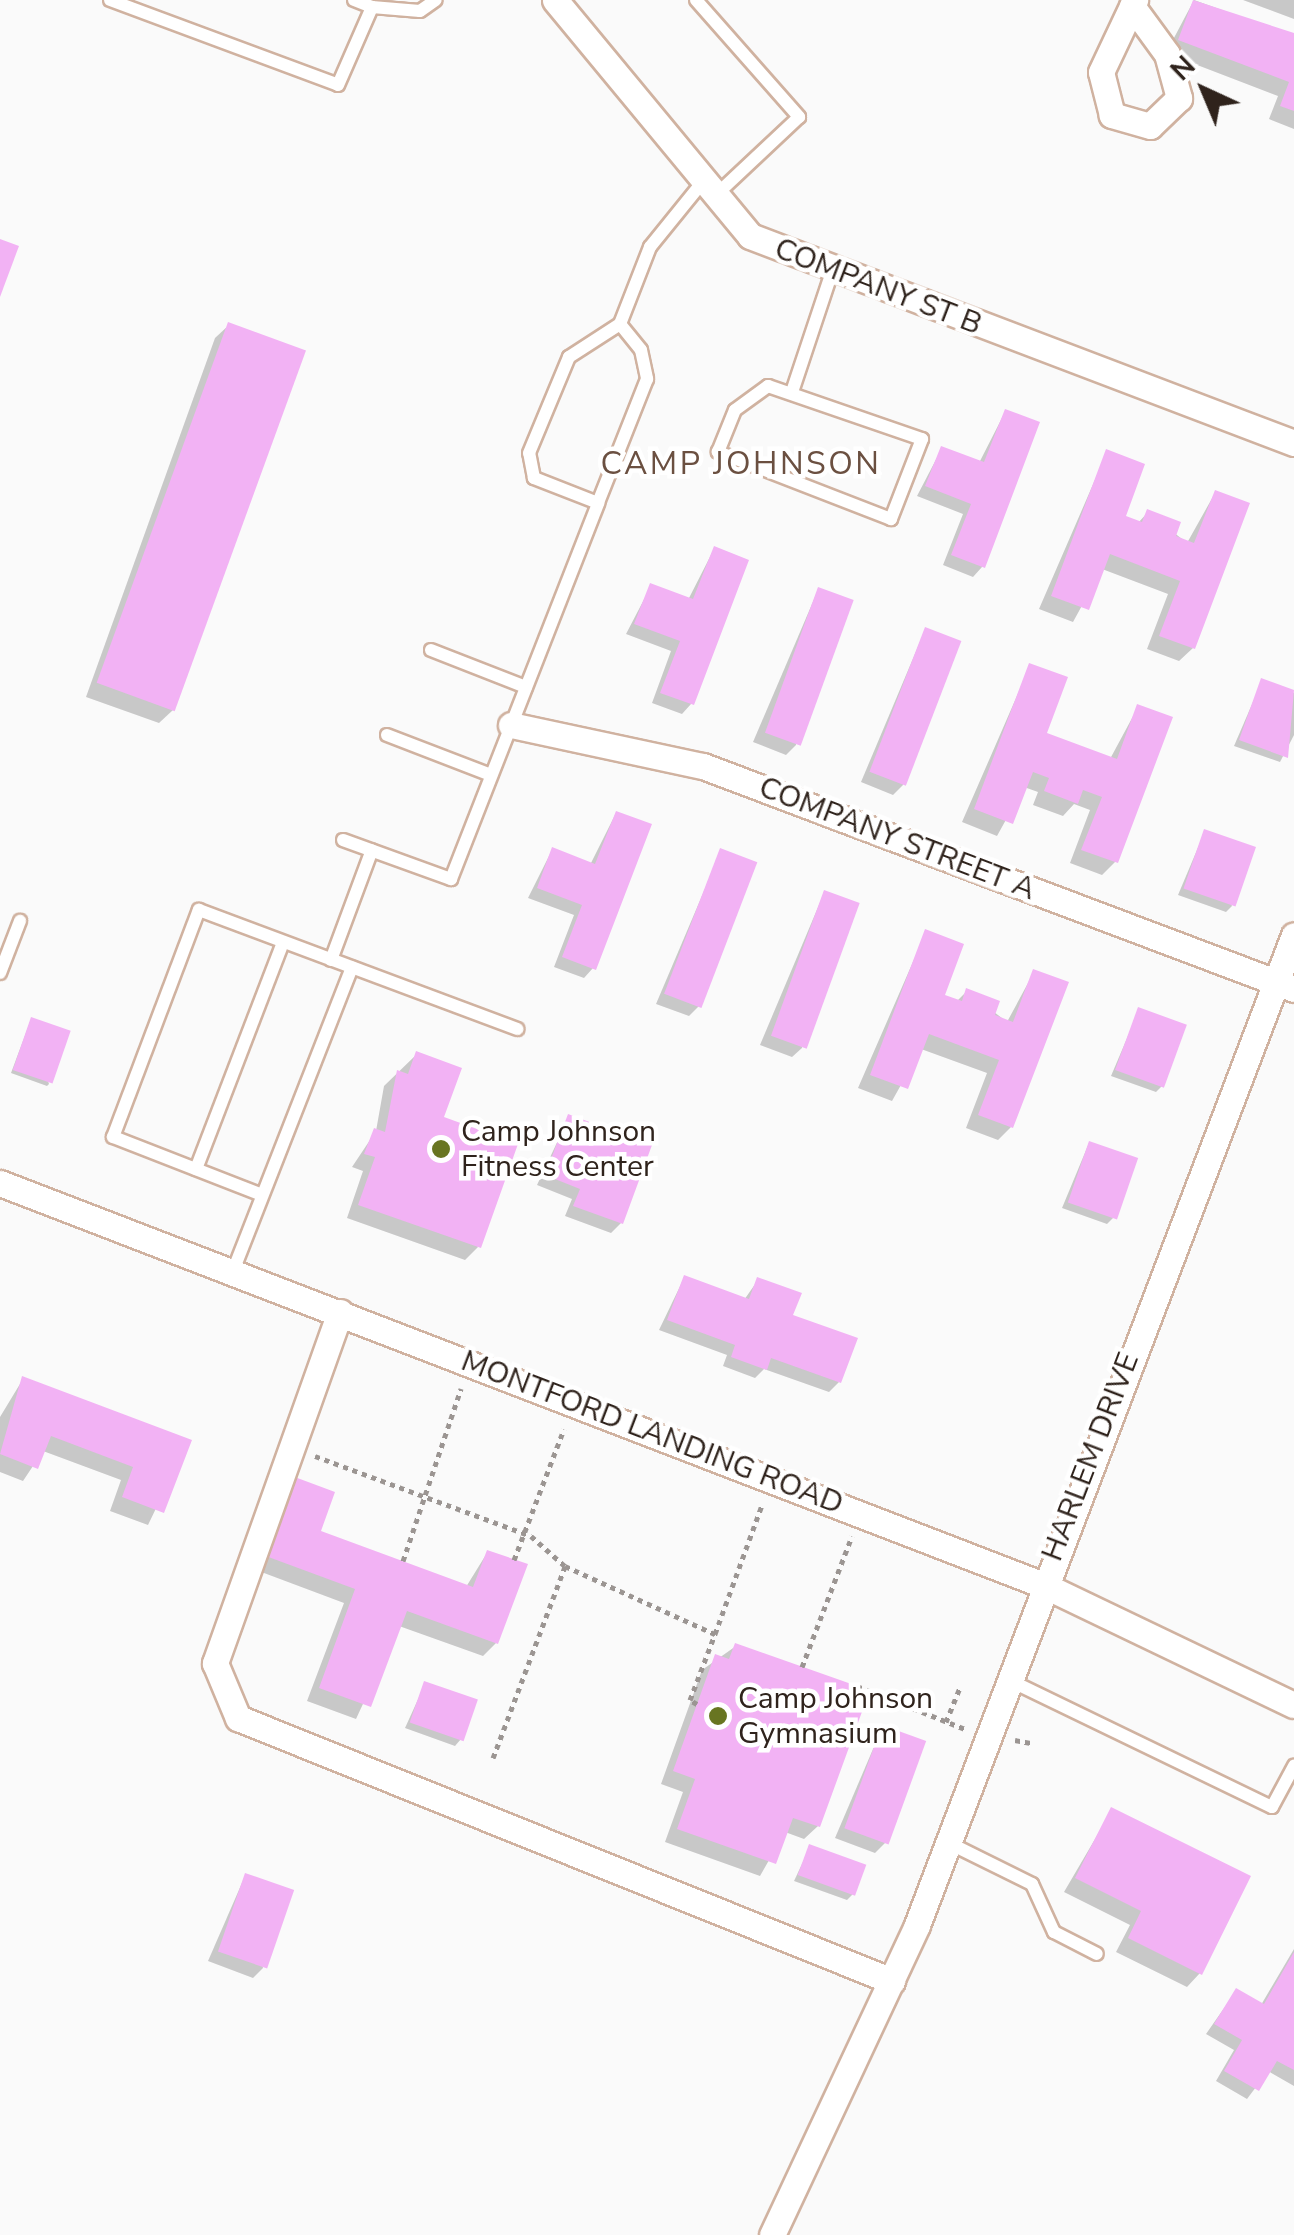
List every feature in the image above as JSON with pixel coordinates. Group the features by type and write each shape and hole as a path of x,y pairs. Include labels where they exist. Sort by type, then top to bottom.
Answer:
{"street":[{"name":"COMPANY ST B","path":"555,0 750,236 832,272 1294,443"},
{"name":"COMPANY STREET A","path":"511,725 704,766 1285,986"},
{"name":"HARLEM DRIVE","path":"772,2235 892,1981 1041,1584 1285,986 1294,935"},
{"name":"MONTFORD LANDING ROAD","path":"0,1183 1041,1584 1294,1706"},
{"path":"340,1312 215,1663 238,1718 892,1981"}],"lane":[{"path":"110,0 338,86 372,7"},
{"path":"354,0 372,7 420,10 436,0"},
{"path":"598,503 534,478 529,453 569,357 620,324 650,246 711,187 799,117 696,0"},
{"path":"792,389 832,272"},
{"path":"344,840 450,879 647,379 641,350 620,324"},
{"path":"768,386 792,389 922,439 891,519 718,452 735,410 768,386"},
{"path":"430,650 526,687"},
{"path":"387,735 491,775"},
{"path":"331,960 372,850"},
{"path":"262,1195 113,1136 200,910 518,1028"},
{"path":"0,974 20,922"},
{"path":"196,1169 283,942"},
{"path":"232,1271 352,968"},
{"path":"1006,1679 1272,1807 1294,1766"},
{"path":"947,1842 1032,1884 1054,1932 1097,1954"}],"path":[{"path":"403,1561 470,1362"},
{"path":"514,1560 574,1402"},
{"path":"292,1447 524,1534 565,1566 716,1634"},
{"path":"697,1704 690,1700 772,1479"},
{"path":"802,1667 860,1514"},
{"path":"492,1758 565,1566"},
{"path":"856,1686 946,1722 1031,1744"},
{"path":"946,1722 960,1688"}],"building":[{"path":"1193,0 1294,33 1294,111 1280,106 1289,82 1178,40"},
{"path":"0,239 19,246 0,297"},
{"path":"228,322 306,350 175,711 97,683"},
{"path":"1005,409 1040,422 985,568 951,555 971,504 925,486 941,446 984,462"},
{"path":"1106,449 1145,464 1126,516 1142,522 1147,509 1181,522 1176,536 1194,543 1215,490 1250,503 1195,649 1159,636 1180,581 1110,554 1089,610 1051,596"},
{"path":"714,546 749,560 694,705 660,693 680,641 634,624 650,583 693,599"},
{"path":"818,587 854,600 801,746 765,733"},
{"path":"925,627 961,641 906,786 869,772"},
{"path":"1029,663 1068,677 1047,733 1117,759 1137,704 1173,717 1118,863 1081,850 1102,797 1083,790 1078,804 1044,791 1049,778 1033,772 1013,824 974,809"},
{"path":"1261,678 1294,690 1288,758 1239,740"},
{"path":"616,811 652,824 596,970 562,957 582,905 537,888 552,847 595,864"},
{"path":"1204,829 1256,847 1235,906 1183,889"},
{"path":"720,848 757,862 701,1008 664,994"},
{"path":"824,890 860,903 807,1049 771,1036"},
{"path":"925,929 964,944 945,995 962,1001 966,988 1000,1001 995,1015 1013,1022 1033,969 1069,982 1013,1128 978,1115 999,1060 929,1034 908,1089 870,1075"},
{"path":"1138,1007 1187,1025 1164,1088 1115,1070"},
{"path":"31,1017 71,1031 52,1084 13,1070"},
{"name":"Camp Johnson Fitness Center","path":"416,1051 462,1068 444,1117 518,1144 481,1248 358,1205 375,1157 364,1154 374,1128 385,1132 397,1070 408,1074"},
{"path":"568,1114 652,1145 623,1224 573,1206 580,1189 545,1175"},
{"path":"1089,1141 1138,1158 1117,1219 1068,1202"},
{"path":"684,1275 749,1299 757,1277 802,1293 793,1315 858,1338 841,1383 771,1358 767,1370 731,1357 735,1345 667,1320"},
{"path":"22,1376 192,1440 164,1513 122,1497 133,1467 51,1436 38,1469 0,1454"},
{"path":"292,1476 335,1492 321,1531 473,1587 487,1550 528,1564 498,1644 407,1611 371,1707 319,1688 355,1589 263,1555"},
{"path":"735,1643 857,1686 850,1704 863,1709 820,1827 793,1818 776,1864 677,1829 695,1779 673,1771 715,1654 729,1659"},
{"path":"424,1681 478,1700 464,1741 410,1723"},
{"path":"882,1725 926,1741 889,1844 844,1828"},
{"path":"1111,1807 1251,1876 1202,1975 1128,1938 1141,1911 1075,1878"},
{"path":"809,1844 866,1865 855,1896 798,1875"},
{"path":"245,1873 294,1890 267,1968 218,1951"},
{"path":"1294,1952 1294,2070 1277,2061 1259,2091 1224,2071 1242,2040 1214,2024 1236,1988 1264,2004"}],"place":[{"name":"Camp Johnson Fitness Center","path":"441,1149"},
{"name":"Camp Johnson Gymnasium","path":"718,1716"}],"district":[{"name":"CAMP JOHNSON","path":"741,464"}]}
